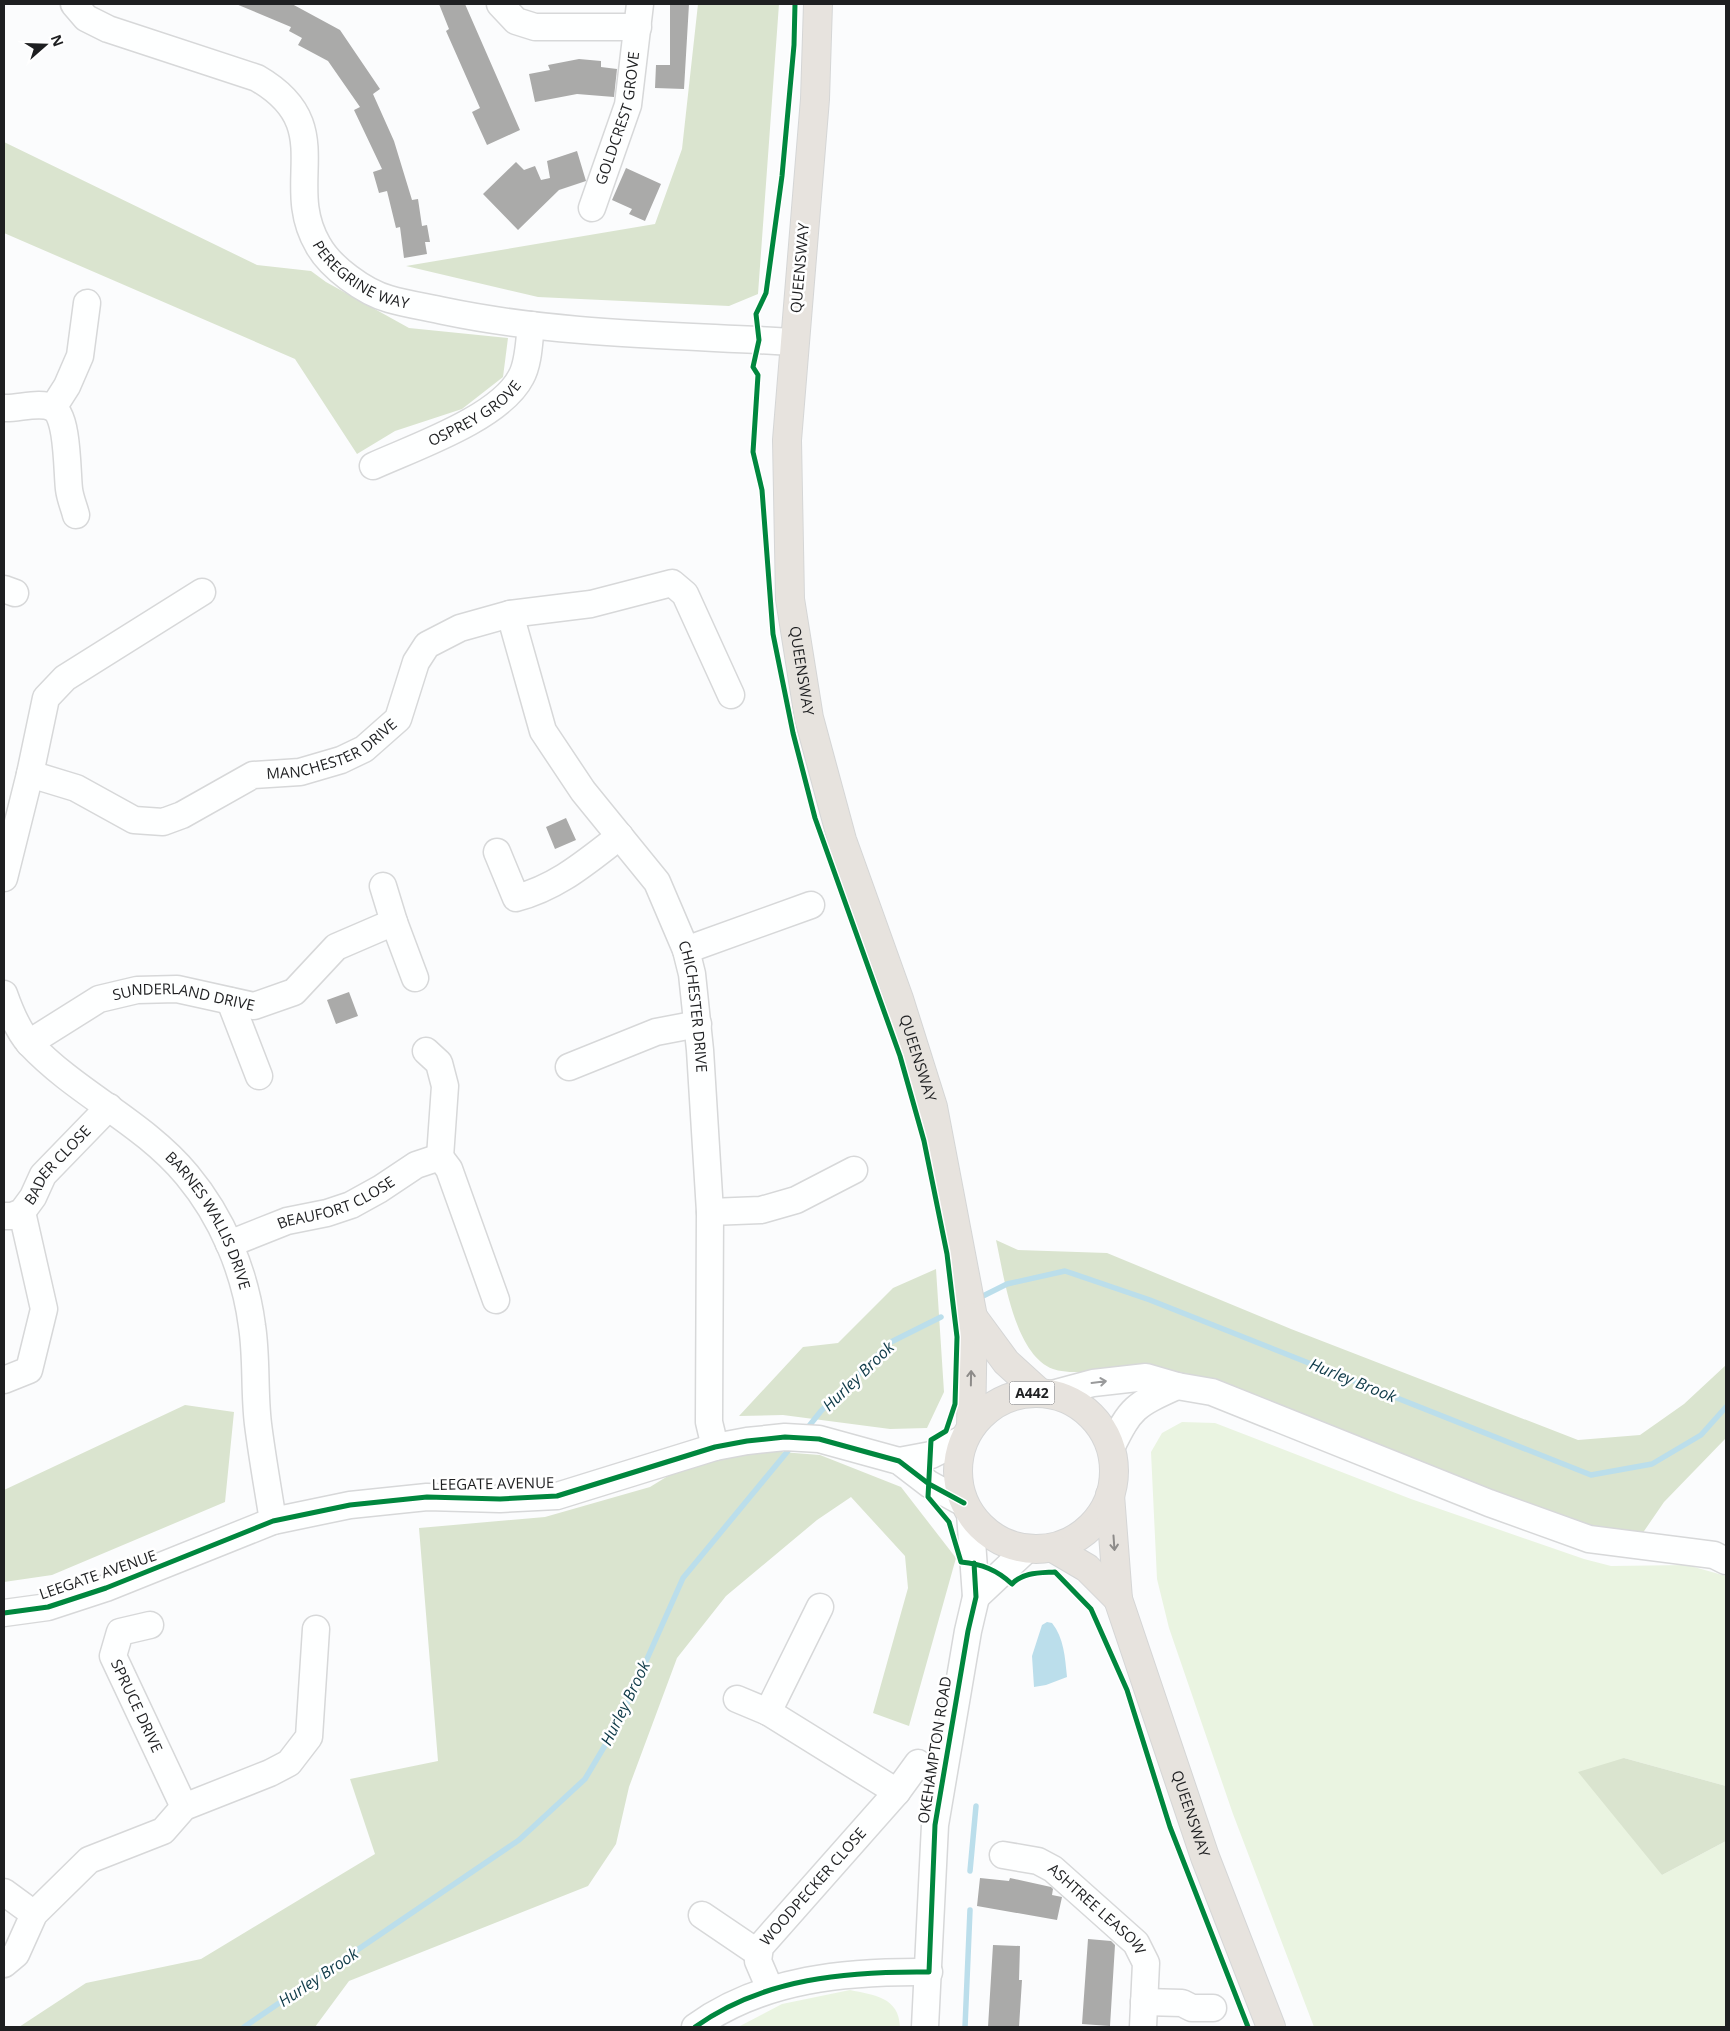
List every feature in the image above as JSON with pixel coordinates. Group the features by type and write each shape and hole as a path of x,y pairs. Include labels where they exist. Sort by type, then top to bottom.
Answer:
{"main road":[{"name":"QUEENSWAY","path":"818,4 815,100 787,440 790,599 809,718 842,840 899,999 933,1107 971,1306"},
{"name":"A442","path":"971,1306 1006,1362 1045,1393 1078,1404 1098,1423 1111,1448 1114,1471 1110,1495 1118,1599"},
{"name":"A442","path":"971,1306 968,1432 958,1459 958,1474 967,1508 985,1531 1005,1543 1040,1548 1086,1568 1118,1599"},
{"name":"A442","path":"968,1432 989,1408 1013,1396 1045,1393"},
{"name":"A442","path":"1040,1548 1078,1537 1098,1519 1110,1495"},
{"name":"QUEENSWAY","path":"1118,1599 1205,1857 1271,2027"}],"street":[{"name":"PEREGRINE WAY","path":"74,4 86,18 108,29 257,78 275,88 286,100 299,120 305,138 303,195 308,218 318,245 335,266 355,282 387,299 485,319 531,325 640,336 794,342"},
{"name":"GOLDCREST GROVE","path":"500,4 516,21 535,27 639,15 628,105 592,208"},
{"path":"4,408 45,407 67,386 80,356 87,303"},
{"name":"OSPREY GROVE","path":"373,466 478,418 504,397 522,376 531,325"},
{"path":"45,407 63,424 69,492 76,515"},
{"name":"MANCHESTER DRIVE","path":"30,774 76,788 134,820 163,822 182,815 254,775 300,772 341,760 364,749 398,719 416,662 428,645 460,628 510,614 592,604 672,583 685,594 731,695"},
{"path":"4,878 30,774 46,698 65,678 202,592"},
{"name":"CHICHESTER DRIVE","path":"510,614 543,731 583,792 657,882 686,950 692,974 698,1024 710,1212 709,1422 715,1447"},
{"path":"497,852 516,898 535,893 560,881 620,836"},
{"path":"383,886 389,924 415,978"},
{"path":"686,950 811,905"},
{"name":"SUNDERLAND DRIVE","path":"29,1043 99,999 137,990 177,989 254,1006 294,992 336,947 389,924"},
{"name":"BARNES WALLIS DRIVE","path":"4,994 13,1017 29,1043 78,1086 149,1138 186,1174 212,1209 245,1284 253,1327 258,1423 273,1521"},
{"path":"230,1001 259,1076"},
{"path":"569,1067 656,1032 698,1024"},
{"path":"433,1057 445,1086 440,1157 449,1169 496,1300"},
{"name":"BADER CLOSE","path":"13,1214 33,1197 43,1175 108,1107"},
{"name":"BEAUFORT CLOSE","path":"229,1244 287,1221 328,1213 351,1205 380,1189 416,1165 440,1157"},
{"path":"710,1212 761,1210 796,1200 854,1170"},
{"path":"4,1380 28,1370 44,1309 13,1214"},
{"path":"1045,1393 1093,1383 1146,1378 1212,1392 1489,1503 1589,1539 1714,1555 1726,1561"},
{"path":"1111,1448 1126,1417 1144,1401 1177,1386"},
{"name":"LEEGATE AVENUE","path":"899,1461 931,1455 968,1432"},
{"name":"LEEGATE AVENUE","path":"4,1613 48,1607 106,1588 273,1521 350,1505 427,1498 500,1499 557,1496 715,1447 785,1437 814,1439 899,1461 929,1484 967,1508"},
{"name":"OKEHAMPTON ROAD","path":"925,2027 935,1825 968,1631 976,1597 967,1508"},
{"path":"976,1597 1040,1548"},
{"path":"768,1712 820,1607"},
{"name":"SPRUCE DRIVE","path":"150,1625 120,1632 113,1656 184,1807"},
{"path":"4,1964 16,1954 34,1914 89,1860 164,1832 184,1807 270,1773 289,1763 309,1737 316,1630"},
{"path":"737,1699 768,1712 897,1792"},
{"name":"WOODPECKER CLOSE","path":"770,1989 758,1961 760,1947 897,1792 918,1763"},
{"name":"ASHTREE LEASOW","path":"1003,1855 1038,1861 1053,1869 1136,1942 1146,1964 1143,2027"},
{"path":"4,1892 34,1914"},
{"path":"702,1915 758,1953"},
{"path":"695,2027 731,2006 770,1989 798,1981 825,1977 929,1972"},
{"path":"1144,2002 1182,2003 1192,2008 1214,2008"}],"green space":[{"path":"698,4 779,4 758,294 729,306 538,297 406,266 655,224 682,149"},
{"path":"4,142 257,265 311,271 326,282 409,328 508,338 503,377 462,409 395,431 357,454 295,359 4,233"},
{"path":"996,1240 1018,1250 1107,1253 1291,1329 1578,1440 1640,1435 1684,1404 1726,1365 1726,1438 1664,1502 1640,1537 1546,1519 1129,1367 1080,1372 1053,1369 1040,1361 1029,1348 1020,1331 1007,1293"},
{"path":"936,1269 944,1392 927,1428 890,1429 783,1415 739,1416 803,1347 838,1343 893,1288"},
{"path":"185,1405 234,1412 225,1502 52,1575 4,1582 4,1490"},
{"path":"1182,1422 1215,1423 1411,1499 1584,1559 1611,1566 1687,1565 1726,1576 1726,1786 1624,1758 1662,1875 1726,1841 1726,2027 1314,2027 1233,1814 1169,1628 1157,1579 1151,1452 1162,1433"},
{"path":"715,1447 820,1455 901,1487 956,1558 909,1726 873,1713 908,1588 905,1556 851,1497 817,1520 726,1596 677,1658 629,1787 616,1844 588,1886 349,1981 315,2027 19,2027 86,1983 201,1959 375,1854 350,1779 438,1761 419,1528 545,1517 650,1487"},
{"path":"1624,1758 1726,1786 1726,1841 1662,1875 1578,1772"},
{"path":"850,1990 876,1996 890,2003 899,2017 900,2027 738,2027 782,2004"}],"water":[{"path":"1047,1622 1052,1623 1059,1635 1065,1655 1067,1677 1046,1685 1034,1687 1032,1656 1042,1625"}],"building":[{"path":"236,4 292,4 340,30 380,89 373,94 394,141 412,200 418,199 422,226 427,225 430,242 425,242 427,254 404,258 400,227 396,228 387,191 379,193 373,172 382,169 354,110 360,107 328,61 298,45 302,38 289,31 291,27"},
{"path":"439,4 465,4 520,130 487,145 472,112 480,108 446,31 449,29"},
{"path":"670,4 689,4 684,89 655,88 656,65 670,65"},
{"path":"579,59 601,61 601,67 617,69 614,97 577,94 535,102 529,74 550,70 548,65"},
{"path":"577,151 586,181 559,190 518,230 483,194 516,162 524,170 535,166 541,180 550,178 547,161"},
{"path":"626,168 661,184 645,221 629,214 632,209 612,200"},
{"path":"566,818 576,840 555,849 546,827"},
{"path":"349,992 358,1016 336,1024 327,1000"},
{"path":"980,1878 1009,1881 1010,1878 1051,1887 1053,1889 1052,1895 1062,1897 1057,1920 977,1906"},
{"path":"1088,1939 1111,1941 1115,1945 1110,2026 1082,2024"},
{"path":"993,1945 1020,1946 1019,1980 1022,1980 1019,2027 988,2027"}],"waterway":[{"name":"Hurley Brook","path":"977,1299 1007,1284 1065,1271 1150,1300 1591,1475 1652,1464 1701,1435 1726,1407"},
{"name":"Hurley Brook","path":"805,1431 821,1411 891,1342 941,1317"},
{"name":"Hurley Brook","path":"244,2027 519,1840 585,1779 619,1722 683,1578 792,1446"},
{"path":"970,1871 976,1806"},
{"path":"965,2027 970,1910"}],"cycle path":[{"path":"795,4 794,45 782,176 766,293 756,314 759,340 753,367 758,375 753,452 762,490 773,634 793,733 815,818 900,1056 924,1141 947,1254 957,1337 955,1404 946,1431 931,1440 928,1497 949,1522 961,1562 976,1564 989,1569 1001,1575 1012,1584 1026,1575 1055,1572 1091,1609 1127,1690 1170,1827 1248,2027"},
{"path":"4,1613 48,1607 106,1588 273,1521 350,1505 427,1497 500,1499 557,1496 715,1447 747,1441 785,1437 819,1439 899,1461 929,1484 964,1503"},
{"path":"695,2027 721,2011 749,1998 807,1981 868,1973 929,1972 935,1825 968,1631 976,1597 974,1563"}]}
